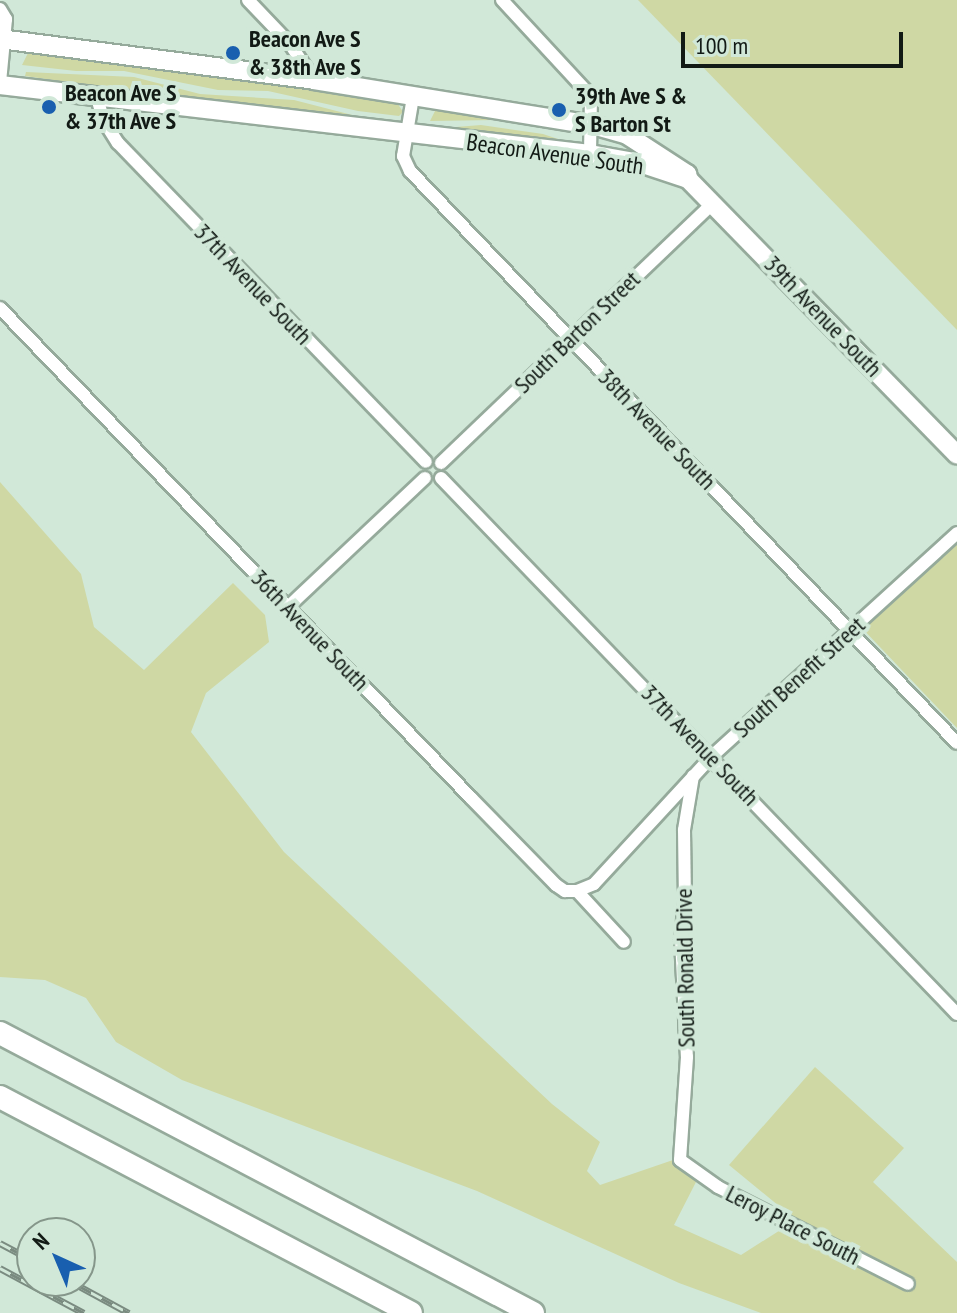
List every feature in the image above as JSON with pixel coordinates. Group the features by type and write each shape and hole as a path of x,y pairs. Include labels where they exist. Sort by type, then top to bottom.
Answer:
{"highway":[{"path":"0,1033 533,1313"},
{"path":"0,1097 411,1313"}],"main road":[{"name":"Beacon Avenue South","path":"2,40 314,80 593,125 641,142 672,161 687,174 688,179"},
{"name":"Beacon Avenue South","path":"0,83 405,135 590,154 640,163 688,179"},
{"name":"39th Avenue South","path":"688,179 957,455"}],"street":[{"path":"248,0 290,44 314,80"},
{"path":"502,0 591,96 593,125 590,154"},
{"path":"0,9 6,19 0,83"},
{"name":"37th Avenue South","path":"96,95 104,121 118,143 426,462"},
{"name":"38th Avenue South","path":"413,97 403,156 410,171 957,743"},
{"name":"South Barton Street","path":"441,463 713,203"},
{"name":"36th Avenue South","path":"0,308 556,885 565,891 577,891 624,942"},
{"path":"426,462 441,463 444,470 441,478 433,481 425,478 422,470 426,462"},
{"path":"288,607 425,478"},
{"name":"37th Avenue South","path":"441,478 957,1014"},
{"name":"South Benefit Street","path":"577,891 594,884 711,757 957,533"},
{"name":"South Ronald Drive","path":"680,1160 687,1057 681,940 685,901 684,830 693,776"},
{"name":"Leroy Place South","path":"680,1160 718,1187 908,1284"}],"green space":[{"path":"638,0 957,0 957,330"},
{"path":"29,51 396,101 403,112 399,116 358,111 268,91 218,90 124,71 76,71 22,65"},
{"path":"26,72 134,77 200,94 294,100 399,123 178,98 25,76"},
{"path":"437,107 569,128 569,132 495,120 430,121"},
{"path":"481,125 543,134 567,142 564,146 444,128"},
{"path":"0,482 81,574 94,627 144,670 233,583 265,615 269,642 206,693 191,732 284,852 552,1104 600,1142 587,1171 600,1185 673,1160 696,1182 674,1225 741,1255 796,1220 729,1165 815,1067 904,1148 873,1182 957,1262 957,1313 761,1313 679,1283 477,1191 182,1080 116,1042 86,998 45,980 0,977"},
{"path":"957,537 957,728 859,625"}],"railway":[{"path":"0,1243 16,1252"},
{"path":"0,1268 84,1313"},
{"path":"96,1295 129,1313"}],"place":[{"name":"Beacon Ave S & 38th Ave S","path":"233,53"},
{"name":"Beacon Ave S & 37th Ave S","path":"49,107"},
{"name":"39th Ave S & S Barton St","path":"559,110"}]}
